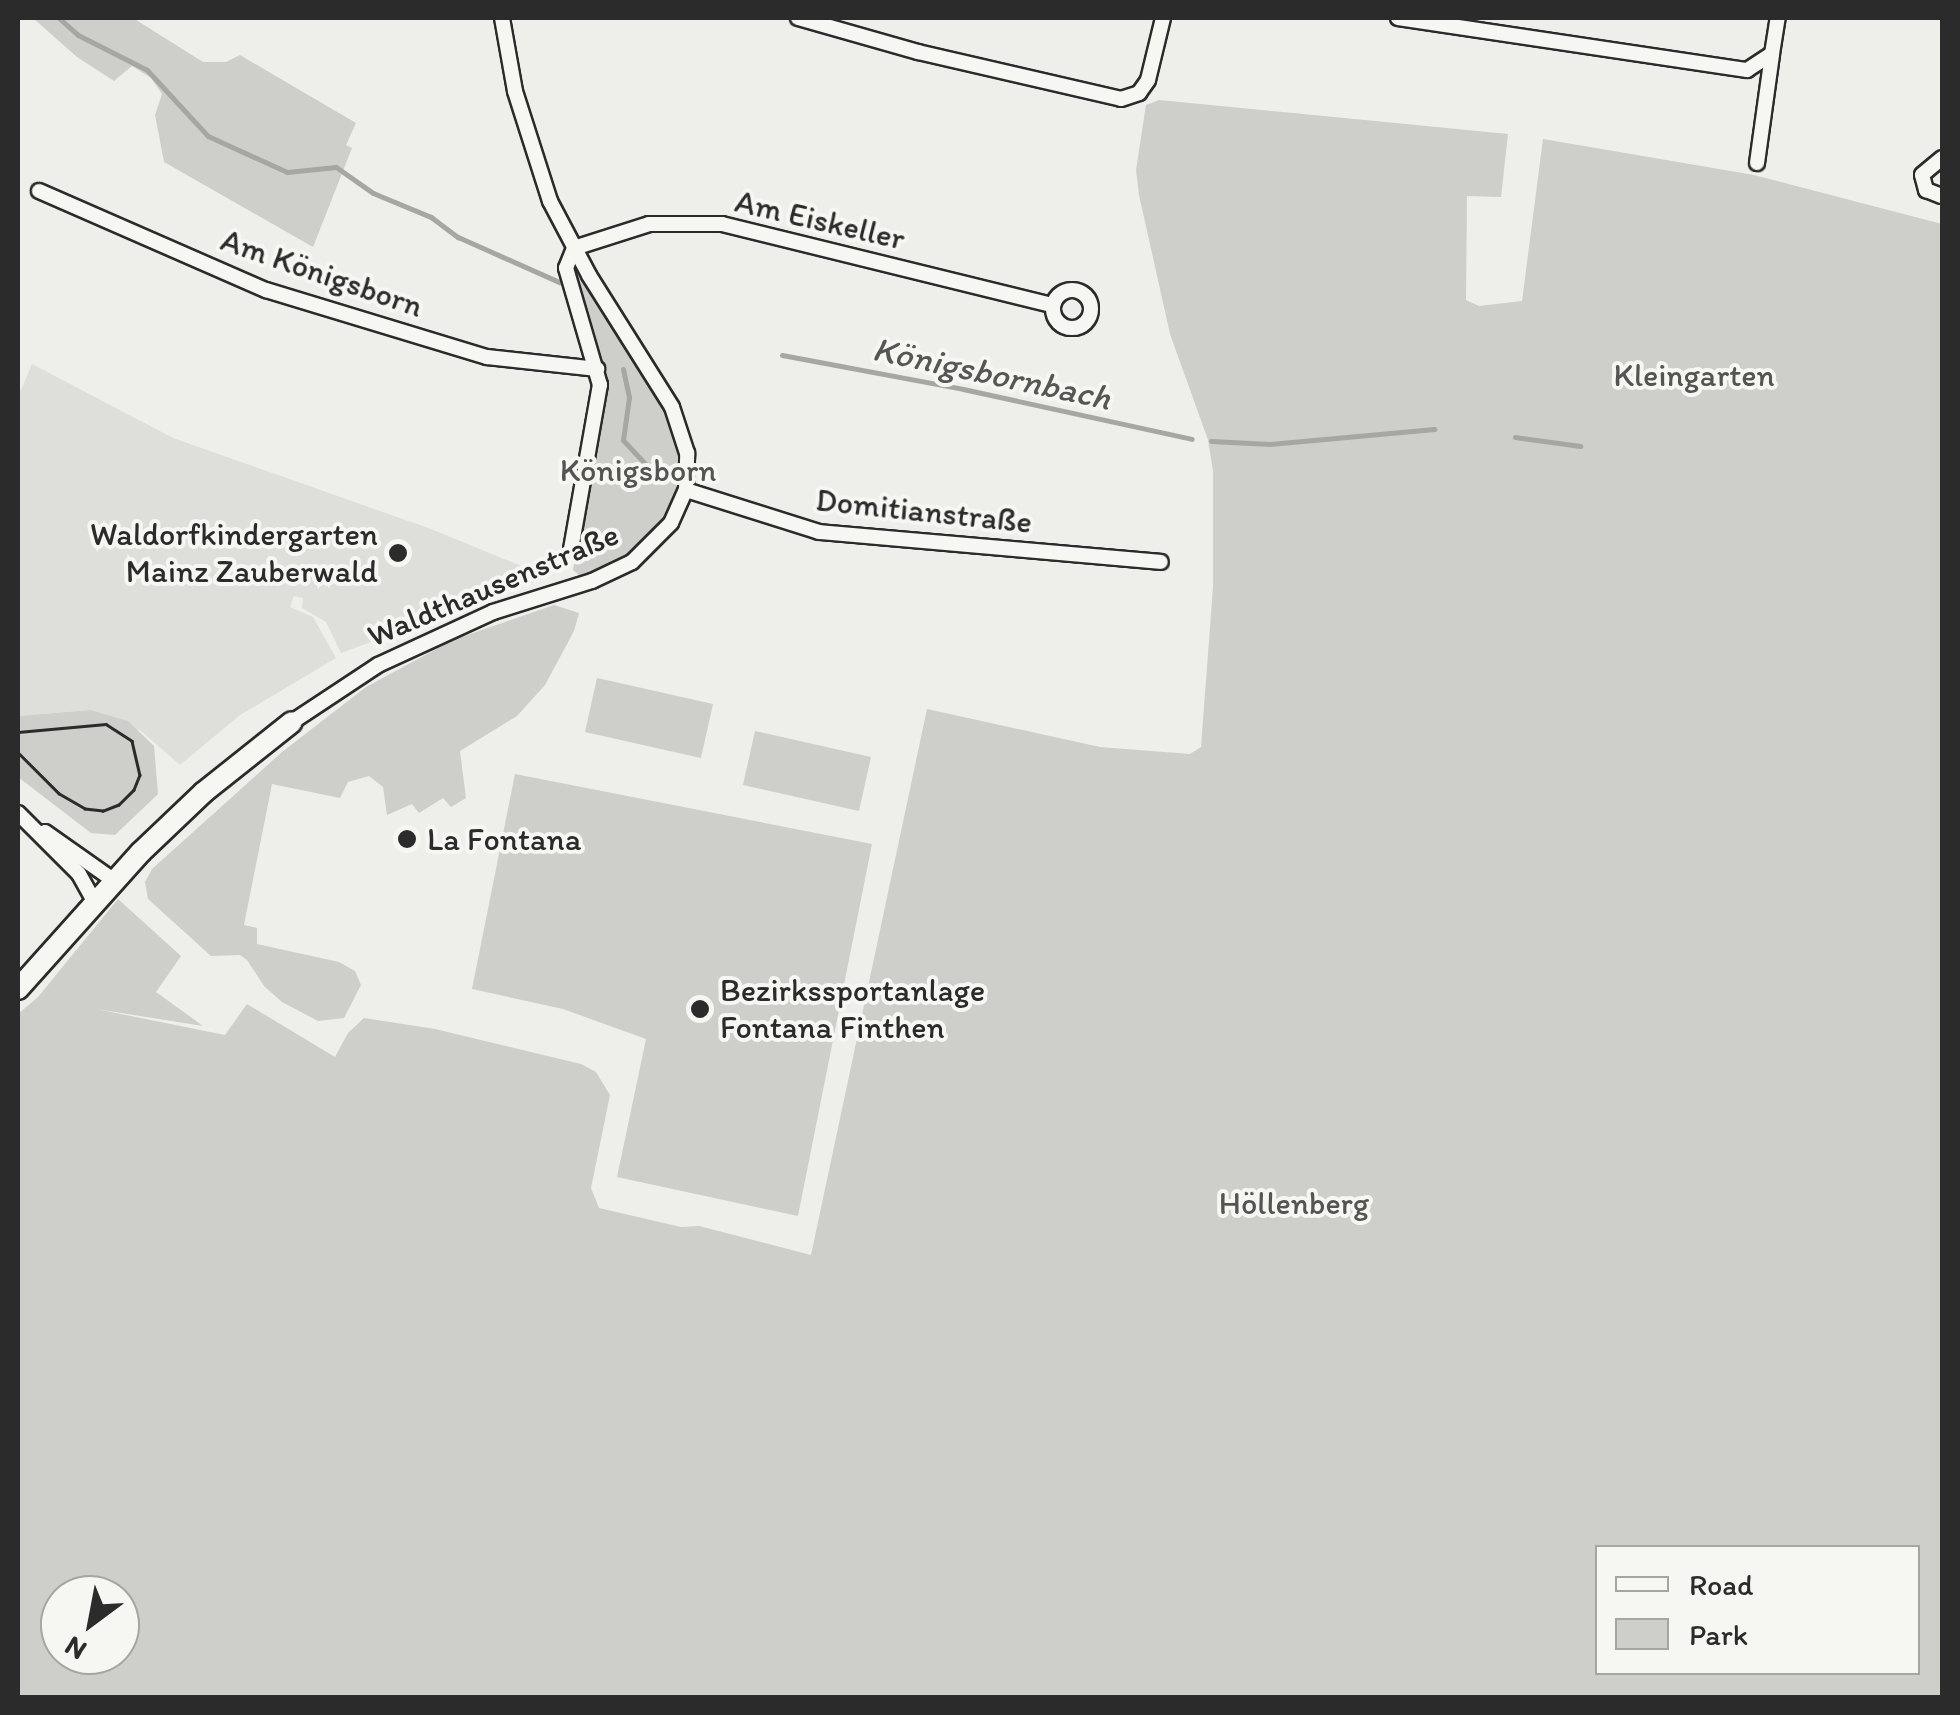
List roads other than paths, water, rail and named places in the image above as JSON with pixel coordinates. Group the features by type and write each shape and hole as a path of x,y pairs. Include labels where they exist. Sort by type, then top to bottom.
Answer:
{"street":[{"path":"502,18 526,128 550,200 574,248 672,407 687,453 686,490"},
{"path":"798,18 1104,96 1131,98 1144,88 1164,18"},
{"path":"1398,18 1449,21 1746,70 1772,54"},
{"path":"1756,163 1778,18"},
{"path":"1942,158 1922,176 1926,190 1942,196"},
{"name":"Am Königsborn","path":"39,191 266,290 488,357 597,369"},
{"name":"Am Eiskeller","path":"574,248 649,224 722,224 1054,305"},
{"path":"571,549 598,404 597,369 566,268 574,248"},
{"name":"Domitianstraße","path":"686,490 819,532 1161,562"},
{"name":"Waldthausenstraße","path":"18,989 113,880 204,792 292,722 378,665 494,612 622,568 659,537 686,490"},
{"path":"18,814 113,880"},
{"path":"18,814 79,874 94,900"}],"waterway":[{"name":"Königsbornbach","path":"59,18 78,35 147,70 208,136 287,172 336,167 373,193 431,217 458,237 559,282"},
{"name":"Königsbornbach","path":"782,355 963,389 1192,439"},
{"name":"Königsbornbach","path":"623,369 629,397 623,440 645,464 638,477"},
{"name":"Königsbornbach","path":"1211,441 1270,444 1434,429"},
{"name":"Königsbornbach","path":"1515,437 1580,446"}],"tram line":[{"path":"18,732 106,724 132,741 140,775 134,790 119,805 103,811 85,809 59,794 18,753"}],"place":[{"name":"Waldorfkindergarten Mainz Zauberwald","path":"398,553"},
{"name":"La Fontana","path":"407,839"},
{"name":"Bezirkssportanlage Fontana Finthen","path":"700,1009"}],"park label":[{"name":"Kleingarten","path":"1694,375"},
{"name":"Königsborn","path":"638,470"},
{"name":"Höllenberg","path":"1294,1203"}]}
